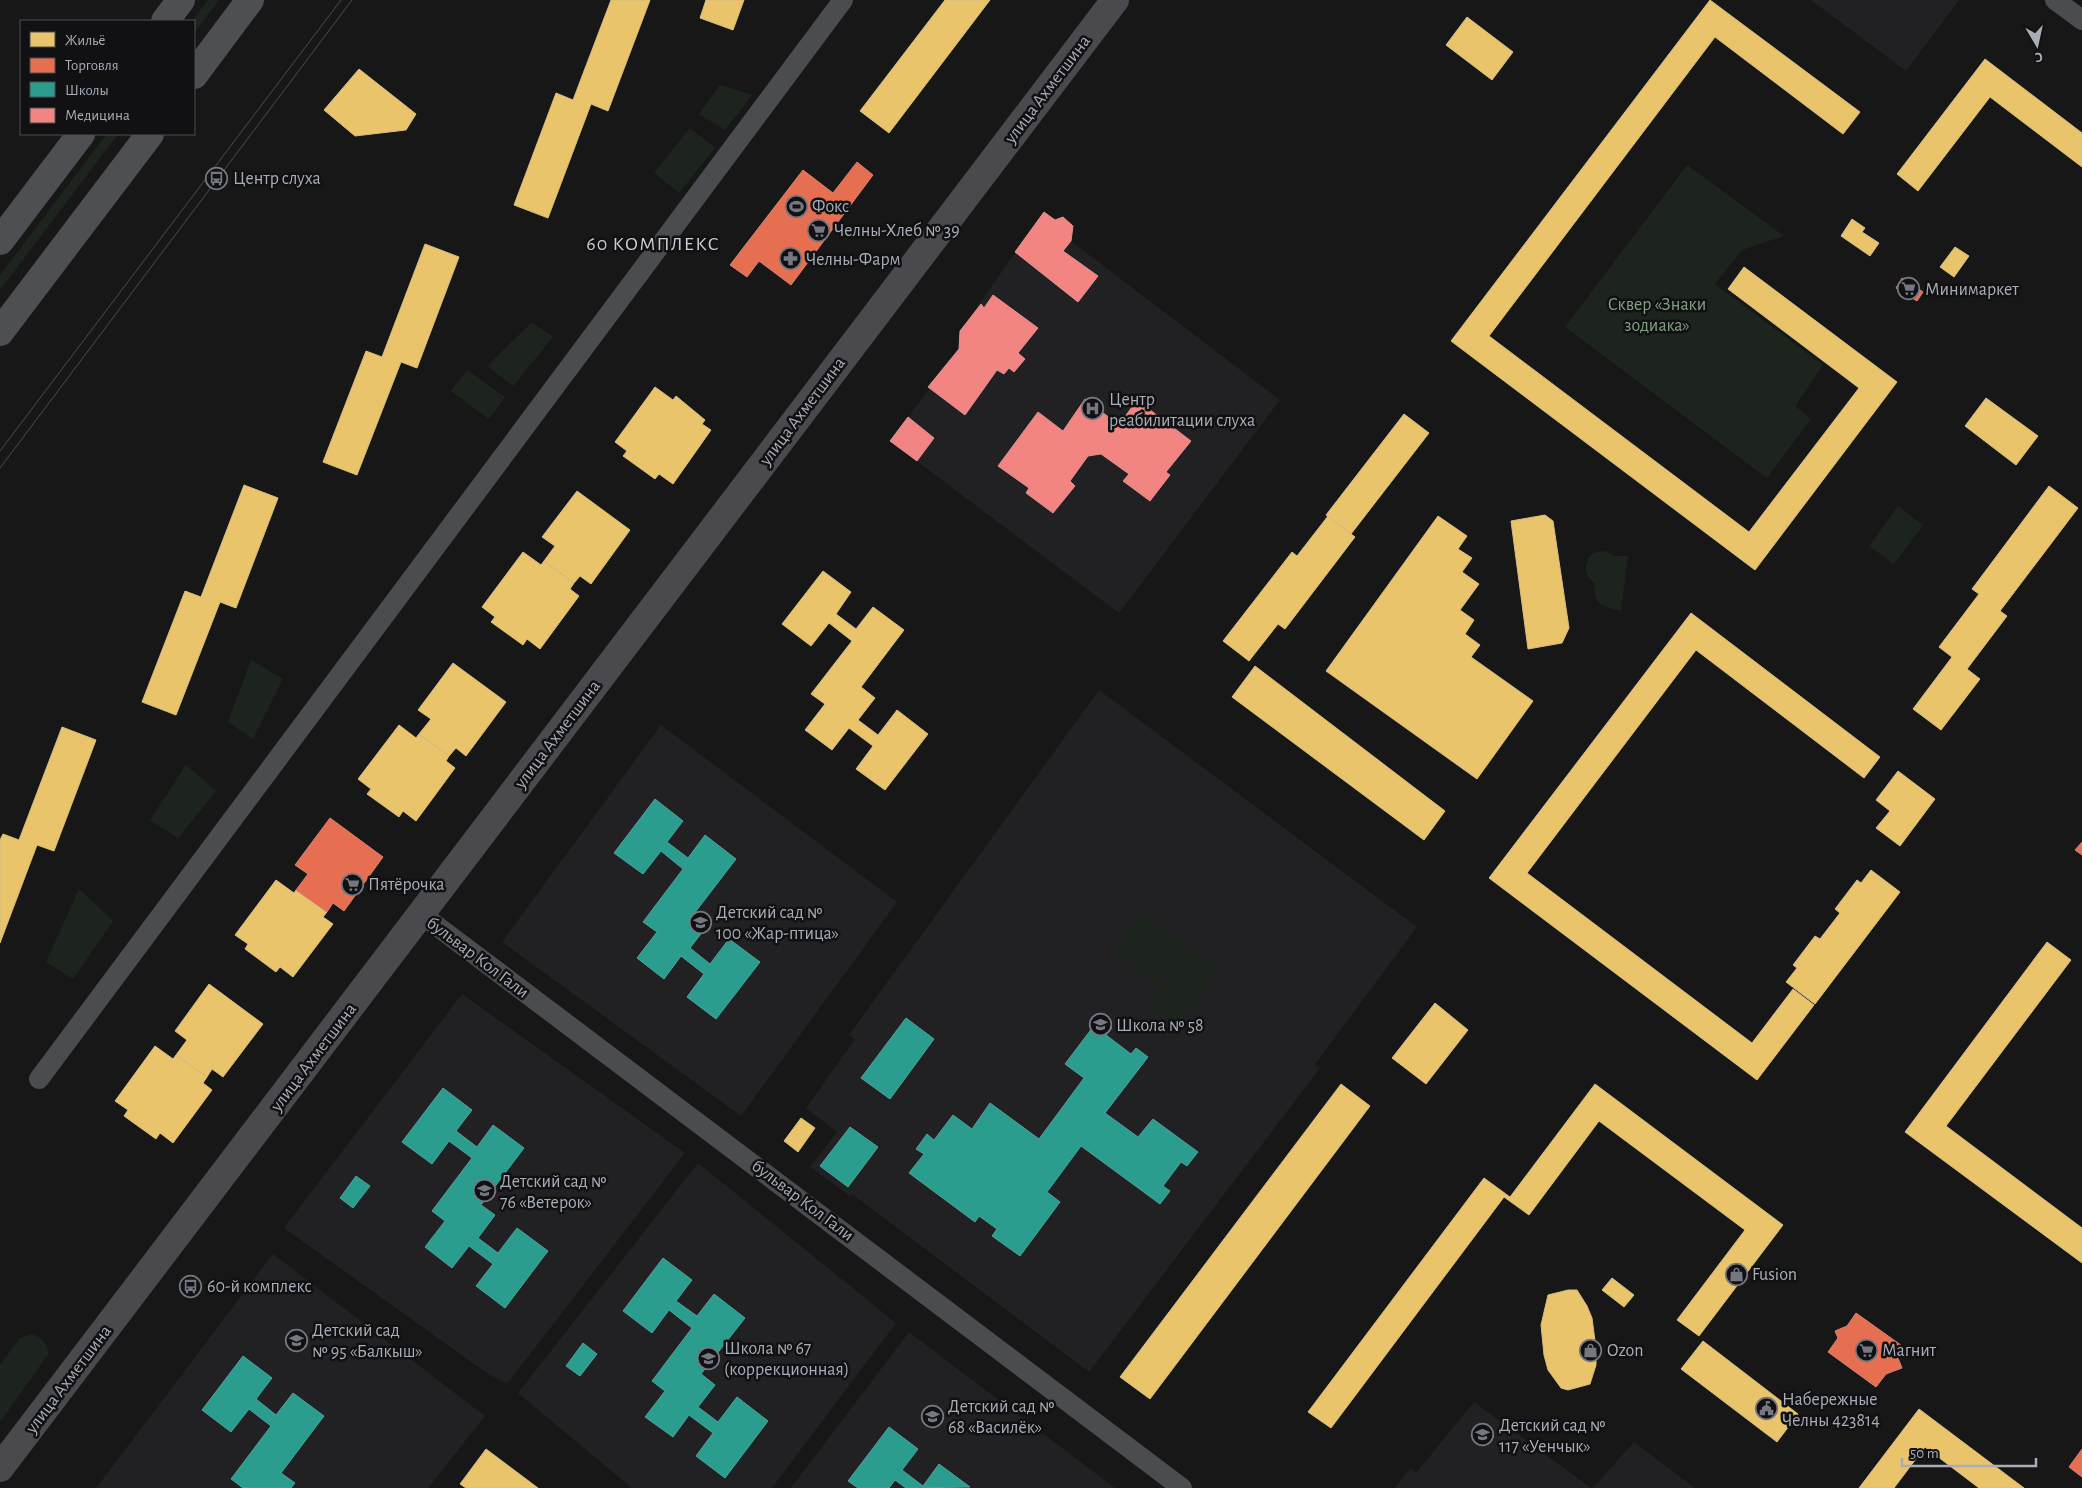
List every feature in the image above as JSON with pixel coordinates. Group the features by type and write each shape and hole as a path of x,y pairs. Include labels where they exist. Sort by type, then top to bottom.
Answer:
{"main road":[{"path":"166,20 181,0"},
{"path":"195,74 250,0"},
{"path":"0,242 80,135"},
{"path":"0,332 149,135"}],"street":[{"path":"39,1079 843,0"},
{"name":"улица Ахметшина","path":"0,1468 1115,0"},
{"path":"2055,0 2082,20"},
{"name":"бульвар Кол Гали","path":"421,914 1182,1488"}],"shaded area":[{"path":"1811,0 1959,0 1906,71"},
{"name":"Центр реабилитации слуха","path":"1044,212 1055,220 1063,217 1073,226 1071,241 1280,400 1119,613 890,441 959,349 960,331"},
{"name":"Школа № 58","path":"1099,690 1417,927 1315,1064 1320,1068 1089,1372 852,1194 850,1196 810,1167 837,1132 806,1108 855,1039 849,1035"},
{"name":"Детский сад № 100 «Жар-птица»","path":"661,725 897,902 741,1116 502,942"},
{"name":"Детский сад № 76 «Ветерок»","path":"462,994 685,1153 507,1384 488,1374 284,1228"},
{"name":"Школа № 67 (коррекционная)","path":"698,1163 896,1323 772,1488 632,1488 518,1393"},
{"name":"Детский сад № 95 «Балкыш»","path":"273,1254 485,1416 428,1488 96,1488"},
{"name":"Детский сад № 68 «Василёк»","path":"909,1332 1115,1488 791,1488"},
{"name":"Детский сад № 117 «Уенчык»","path":"1474,1402 1591,1488 1395,1488 1410,1468 1416,1473"},
{"name":"Детский сад № 117 «Уенчык»","path":"1634,1442 1695,1488 1593,1488"}],"green space":[{"path":"208,0 219,0 195,32 195,20 193,20"},
{"path":"720,85 752,95 725,130 699,114"},
{"path":"690,128 715,148 679,193 654,173"},
{"path":"106,135 117,135 0,290 0,275"},
{"name":"Сквер «Знаки зодиака»","path":"1687,165 1784,236 1742,250 1715,284 1823,365 1795,406 1811,419 1767,478 1565,327"},
{"path":"532,322 553,337 513,386 487,366"},
{"path":"467,370 505,397 489,419 451,391"},
{"path":"1898,506 1923,525 1894,564 1869,546"},
{"path":"1605,551 1615,556 1628,556 1621,610 1609,608 1597,601 1595,583 1587,573 1587,561 1592,553"},
{"path":"251,660 283,679 253,739 228,722"},
{"path":"186,765 216,791 178,838 150,820"},
{"path":"79,889 113,921 73,979 46,962"},
{"path":"1142,912 1188,946 1158,985 1112,951"},
{"path":"1190,947 1220,969 1176,1028 1146,1006"},
{"path":"33,1334 43,1340 49,1353 0,1422 0,1365 20,1338"}],"building: Жильё":[{"path":"611,0 650,0 608,111 591,104 548,218 514,205 556,93 573,100"},
{"path":"706,0 744,0 733,30 700,18"},
{"path":"945,0 990,0 889,133 860,111"},
{"path":"1710,0 1860,112 1843,134 1715,37 1489,336 1749,532 1859,388 1728,289 1744,267 1897,382 1755,570 1451,341"},
{"path":"1467,17 1513,52 1492,80 1446,45"},
{"path":"1985,59 2082,133 2082,167 1990,97 1918,191 1897,174"},
{"path":"359,69 416,114 406,130 355,136 324,110"},
{"path":"1852,219 1865,228 1862,232 1879,243 1870,256 1841,236"},
{"path":"425,244 459,257 417,368 401,362 357,475 323,462 366,351 382,357"},
{"path":"1955,247 1969,256 1954,277 1940,267"},
{"path":"655,387 673,400 676,396 705,420 702,424 711,430 673,484 659,474 655,479 623,456 627,451 615,442"},
{"path":"1986,398 2038,436 2016,465 1965,426"},
{"path":"1404,414 1429,433 1351,534 1326,515"},
{"path":"244,485 278,498 236,608 220,602 176,715 142,702 185,591 201,597"},
{"path":"2049,486 2078,508 2000,611 2007,616 1967,669 1980,679 1941,730 1913,709 1952,657 1939,647 1979,594 1972,589"},
{"path":"577,491 630,530 591,584 580,576 574,583 544,561 555,546 542,537"},
{"path":"1545,515 1553,521 1569,628 1562,643 1528,649 1511,521"},
{"path":"1328,516 1355,537 1285,629 1278,624 1249,661 1223,641 1292,552 1297,556"},
{"path":"1438,516 1467,536 1458,549 1472,558 1462,572 1479,584 1460,610 1474,620 1465,634 1480,645 1471,657 1533,701 1477,779 1326,671"},
{"path":"523,552 541,565 544,561 574,583 570,589 579,596 540,649 527,639 523,645 491,622 495,617 482,607"},
{"path":"823,571 851,592 836,614 856,629 873,607 904,630 861,687 875,698 858,720 878,735 897,710 928,734 885,790 856,769 873,746 849,728 832,750 805,730 825,704 811,694 852,641 829,623 811,646 782,624"},
{"path":"1691,613 1880,757 1864,778 1696,650 1527,873 1752,1043 1793,989 1814,1005 1757,1080 1489,878"},
{"path":"453,663 506,702 466,756 456,748 449,756 419,734 431,719 418,710"},
{"path":"1255,666 1445,811 1424,840 1232,697"},
{"path":"399,725 416,738 419,734 449,756 446,761 455,768 416,821 403,811 399,817 367,794 371,789 358,779"},
{"path":"62,727 96,740 54,851 37,845 0,943 0,840 3,834 19,840"},
{"path":"1898,771 1935,799 1900,846 1876,828 1890,811 1876,800"},
{"path":"1871,870 1900,892 1815,1004 1786,982 1797,968 1793,965 1815,936 1820,939 1840,913 1835,909 1857,880 1861,883"},
{"path":"276,880 294,893 296,890 327,912 323,917 333,924 293,977 280,967 276,972 245,949 248,944 235,935"},
{"path":"2047,942 2071,960 1946,1126 2082,1228 2082,1263 1905,1132"},
{"path":"209,984 263,1024 223,1077 212,1069 207,1077 176,1055 187,1040 175,1031"},
{"path":"1435,1003 1468,1030 1426,1084 1392,1058"},
{"path":"155,1046 173,1059 176,1055 207,1077 203,1083 212,1090 173,1143 160,1133 156,1139 124,1116 128,1110 115,1101"},
{"path":"1341,1084 1370,1106 1150,1399 1120,1377"},
{"path":"1595,1084 1783,1225 1699,1336 1677,1320 1745,1230 1599,1121 1529,1215 1504,1197 1331,1428 1308,1412 1484,1178 1510,1197"},
{"path":"801,1118 815,1128 798,1152 784,1141"},
{"path":"1612,1278 1634,1295 1624,1307 1602,1290"},
{"path":"1568,1290 1577,1290 1592,1318 1596,1365 1590,1384 1568,1390 1561,1388 1548,1370 1544,1355 1541,1325 1548,1295"},
{"path":"1703,1341 1798,1414 1777,1442 1681,1369"},
{"path":"1919,1409 2024,1488 1979,1488 1925,1447 1894,1488 1859,1488"},
{"path":"486,1449 538,1488 466,1488 460,1484"}],"building: Торговля":[{"name":"Фокс","path":"857,162 873,175 791,285 759,261 747,277 730,265 803,170 833,193"},
{"path":"1902,278 1923,292 1917,301 1896,288"},
{"path":"330,818 383,857 344,911 333,903 327,912 296,890 308,874 295,865"},
{"path":"2082,842 2082,855 2075,850"},
{"name":"Магнит","path":"1856,1313 1905,1348 1898,1358 1902,1368 1886,1374 1876,1387 1828,1352 1838,1338 1835,1331 1847,1326"},
{"path":"2082,1449 2082,1477 2069,1467"}],"building: Школы":[{"path":"655,799 683,821 667,842 688,858 705,835 736,859 693,915 707,926 690,948 710,964 729,939 760,962 716,1019 687,997 704,974 681,956 664,979 637,958 657,932 643,922 683,869 661,851 643,874 614,853"},
{"path":"906,1018 934,1039 890,1099 861,1078"},
{"path":"1099,1019 1112,1028 1106,1035 1131,1054 1136,1048 1148,1057 1105,1113 1138,1137 1153,1119 1198,1152 1187,1166 1181,1162 1163,1186 1170,1191 1160,1204 1081,1146 1047,1192 1060,1202 1020,1256 992,1236 997,1229 979,1216 975,1222 909,1173 924,1154 916,1149 927,1134 934,1140 953,1115 972,1129 990,1103 1039,1139 1084,1078 1065,1064"},
{"path":"443,1088 472,1110 456,1131 477,1147 493,1125 524,1148 481,1205 495,1215 478,1238 498,1253 517,1228 548,1251 505,1308 476,1286 493,1264 469,1246 452,1268 425,1247 445,1221 432,1211 472,1158 449,1141 432,1164 402,1142"},
{"path":"850,1127 878,1147 848,1187 820,1166"},
{"path":"356,1176 370,1186 353,1208 340,1198"},
{"path":"663,1258 692,1280 676,1301 697,1316 714,1294 745,1318 701,1374 715,1385 698,1407 718,1422 737,1397 768,1421 725,1478 696,1456 713,1433 689,1415 673,1437 645,1417 665,1391 652,1381 692,1328 669,1310 652,1333 623,1311"},
{"path":"583,1343 597,1354 580,1376 566,1366"},
{"path":"243,1356 272,1378 256,1399 276,1415 293,1393 324,1416 281,1473 295,1483 291,1488 243,1488 231,1479 271,1426 249,1409 231,1432 202,1410"},
{"path":"889,1427 918,1449 902,1470 923,1486 939,1464 970,1487 906,1488 895,1480 889,1488 858,1488 848,1481"}],"building: Медицина":[{"path":"1044,212 1055,220 1063,217 1073,226 1071,241 1063,251 1098,276 1078,302 1015,252"},
{"path":"993,295 1038,328 1018,353 1025,359 1014,372 1009,368 1004,374 997,370 965,415 928,387 959,349 960,331 981,304 984,308"},
{"path":"1085,399 1119,425 1137,400 1191,441 1166,472 1170,475 1150,501 1123,481 1129,474 1101,454 1088,456 1070,481 1075,486 1053,513 1026,493 1029,488 998,466 1038,412 1063,431"},
{"path":"908,417 934,438 917,461 890,441"}],"tram line":[{"path":"0,451 341,0"},
{"path":"0,468 352,0"}],"place":[{"name":"Центр слуха","path":"217,178"},
{"name":"Фокс","path":"796,206"},
{"name":"Челны-Хлеб № 39","path":"818,230"},
{"name":"Челны-Фарм","path":"790,259"},
{"name":"Минимаркет","path":"1909,289"},
{"name":"Центр реабилитации слуха","path":"1093,409"},
{"name":"Пятёрочка","path":"352,884"},
{"name":"Детский сад № 100 «Жар-птица»","path":"700,922"},
{"name":"Школа № 58","path":"1100,1025"},
{"name":"Детский сад № 76 «Ветерок»","path":"484,1191"},
{"name":"Fusion","path":"1736,1274"},
{"name":"60-й комплекс","path":"191,1286"},
{"name":"Детский сад № 95 «Балкыш»","path":"296,1340"},
{"name":"Ozon","path":"1591,1350"},
{"name":"Магнит","path":"1866,1350"},
{"name":"Школа № 67 (коррекционная)","path":"708,1358"},
{"name":"Набережные Челны 423814","path":"1766,1409"},
{"name":"Детский сад № 68 «Василёк»","path":"932,1416"},
{"name":"Детский сад № 117 «Уенчык»","path":"1483,1435"}],"district":[{"name":"60 КОМПЛЕКС","path":"653,243"}]}
